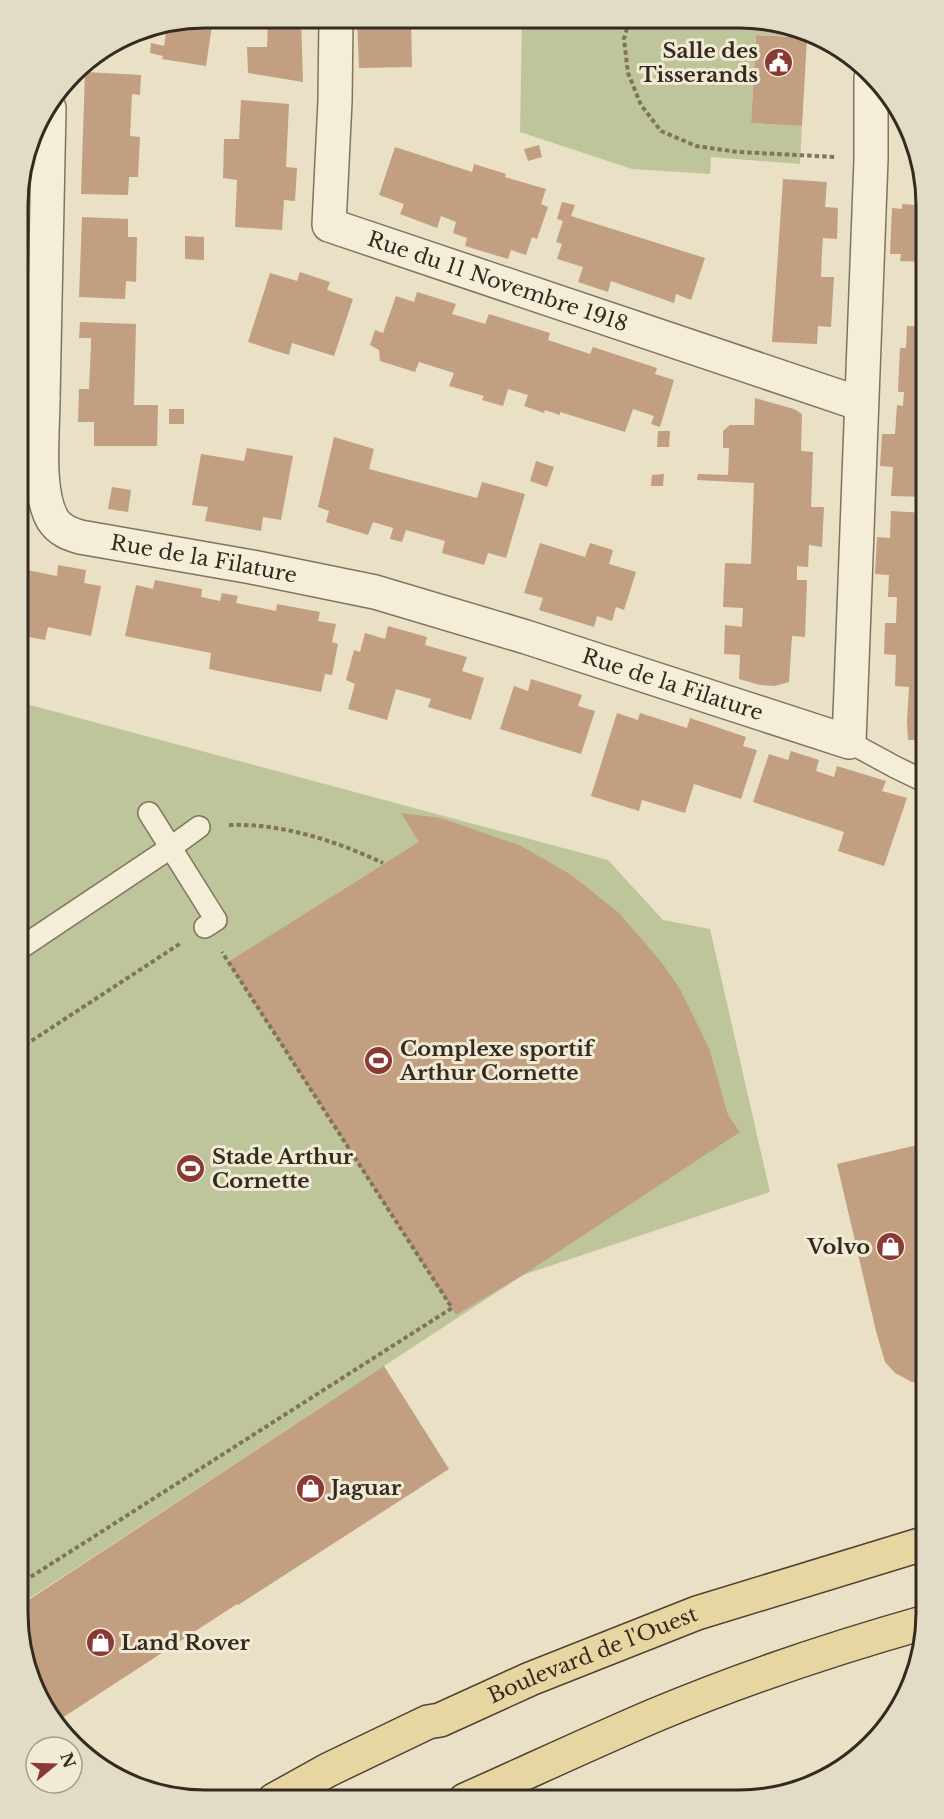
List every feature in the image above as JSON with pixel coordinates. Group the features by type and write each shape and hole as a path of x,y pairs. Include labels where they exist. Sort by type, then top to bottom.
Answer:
{"main road":[{"name":"Boulevard de l'Ouest","path":"292,1790 428,1722 440,1720 530,1679 674,1622 915,1546"},
{"path":"488,1790 654,1716 720,1690 862,1640 915,1625"}],"street":[{"name":"Rue du 11 Novembre 1918","path":"336,29 329,225 861,404"},
{"path":"849,742 871,159 871,89"},
{"name":"Rue de la Filature","path":"48,126 31,397 43,491 54,521 66,533 375,592 526,637 849,742"}],"lane":[{"path":"849,742 916,777"},
{"path":"149,813 216,920 205,927"},
{"path":"28,943 171,849 199,827"}],"path":[{"path":"627,29 624,39 628,73 641,105 661,131 696,146 717,149 871,159"},
{"path":"199,827 240,825 296,832 347,846 383,863"},
{"path":"28,1043 205,927 452,1308 28,1579"}],"green space":[{"path":"522,29 750,29 789,36 756,35 751,123 802,126 800,164 711,157 710,174 632,169 520,132"},
{"name":"Complexe sportif Arthur Cornette","path":"28,704 608,860 663,920 710,929 770,1192 523,1275 28,1599"}],"building":[{"path":"212,29 206,66 162,59 163,56 150,53 151,43 164,46 166,34 183,30"},
{"path":"268,29 301,29 303,82 248,73 247,47 267,47"},
{"path":"357,29 411,29 412,67 359,68"},
{"name":"Salle des Tisserands","path":"756,35 792,37 807,43 802,126 751,123"},
{"path":"90,72 141,75 140,95 132,94 130,136 140,137 138,177 129,177 128,195 81,194 85,77"},
{"path":"241,100 289,104 286,167 297,168 295,201 284,200 282,230 235,227 237,180 223,178 224,139 239,139"},
{"path":"539,145 542,157 528,161 524,149"},
{"path":"395,147 472,172 474,164 506,174 505,177 546,189 541,204 548,207 537,239 532,237 526,255 511,250 508,259 465,246 467,238 453,233 456,222 441,216 437,228 400,214 404,204 379,195"},
{"path":"783,179 827,182 825,207 838,208 837,239 823,238 822,251 821,277 834,277 831,327 818,326 817,344 772,342"},
{"path":"562,202 575,205 571,216 705,258 691,300 676,294 674,303 611,281 608,292 578,282 583,267 557,259 562,244 556,242 563,221 557,219"},
{"path":"902,204 916,205 916,262 900,261 901,254 890,254 892,208 902,209"},
{"path":"82,217 128,219 128,237 137,237 136,282 126,281 125,299 79,297"},
{"path":"185,236 204,237 204,260 185,259"},
{"path":"300,272 330,282 327,290 353,299 334,356 292,343 289,355 248,342 270,273 297,281"},
{"path":"417,292 456,304 452,314 485,324 489,314 550,333 548,340 590,354 593,347 657,368 655,374 674,380 660,427 651,424 654,416 633,409 625,432 560,412 560,415 545,410 544,413 524,406 528,395 508,389 503,406 482,400 484,396 449,386 454,373 419,362 415,372 380,361 379,350 370,345 375,330 383,333 396,296 414,302"},
{"path":"80,322 136,324 134,405 158,405 157,446 94,446 94,422 78,422 79,389 89,389 91,345 91,338 79,338"},
{"path":"907,326 916,326 916,497 891,496 893,467 880,466 882,434 895,434 897,405 903,406 904,392 898,392 900,348 906,348"},
{"path":"755,398 794,409 802,414 801,451 813,452 811,507 824,507 822,547 809,545 808,567 797,566 797,580 807,580 805,637 792,636 789,682 775,686 760,685 739,679 740,655 724,654 725,625 742,627 743,608 723,607 725,563 751,564 754,483 697,480 698,474 728,475 729,448 723,448 723,431 730,425 754,425"},
{"path":"169,409 184,409 184,424 169,424"},
{"path":"658,431 670,431 669,447 657,447"},
{"path":"334,437 374,449 369,469 477,498 482,482 525,494 506,558 488,553 484,565 442,553 445,541 406,530 402,542 390,539 393,528 373,522 368,535 326,522 329,511 318,507"},
{"path":"247,448 293,456 281,520 263,517 261,531 205,521 208,507 192,505 201,454 244,461"},
{"path":"536,461 554,467 547,487 530,481"},
{"path":"664,474 663,486 651,486 652,475"},
{"path":"112,487 131,490 128,512 108,509"},
{"path":"891,511 916,512 916,740 908,740 909,687 895,686 896,655 884,654 885,623 896,623 897,597 888,597 889,575 875,574 877,537 890,538"},
{"path":"540,543 585,557 590,543 613,550 609,564 636,572 624,610 616,607 612,621 597,616 594,627 539,610 543,598 524,593"},
{"path":"58,565 86,570 84,583 101,586 91,636 48,627 45,640 28,637 28,570 57,576"},
{"path":"155,580 202,589 201,597 220,601 222,593 238,596 236,603 276,611 277,604 320,612 318,621 336,624 332,642 338,644 332,675 325,674 321,692 209,669 211,653 125,636 136,585 153,589"},
{"path":"388,626 427,637 425,645 467,657 462,671 484,678 471,720 428,707 431,699 396,689 387,720 348,709 355,684 346,680 354,650 360,652 365,633 385,639"},
{"path":"531,679 582,695 578,706 595,711 581,754 500,729 514,686 528,691"},
{"path":"617,713 638,720 640,713 687,728 690,718 746,737 743,746 757,750 741,799 694,784 685,813 642,800 639,811 591,796"},
{"path":"791,751 819,760 816,771 834,777 837,766 886,781 882,791 907,798 884,866 838,851 844,832 753,802 769,754 788,760"},
{"path":"401,813 441,818 519,845 570,874 619,913 662,963 680,989 709,1048 728,1115 740,1132 523,1275 456,1315 228,962 419,842"},
{"name":"Volvo","path":"915,1146 915,1383 895,1373 885,1362 837,1164"},
{"path":"384,1366 449,1469 63,1718 47,1692 38,1670 32,1648 28,1600"}],"place":[{"name":"Salle des Tisserands","path":"779,63"},
{"name":"Complexe sportif Arthur Cornette","path":"379,1061"},
{"name":"Stade Arthur Cornette","path":"191,1169"},
{"name":"Volvo","path":"891,1247"},
{"name":"Jaguar","path":"310,1488"},
{"name":"Land Rover","path":"100,1643"}]}
